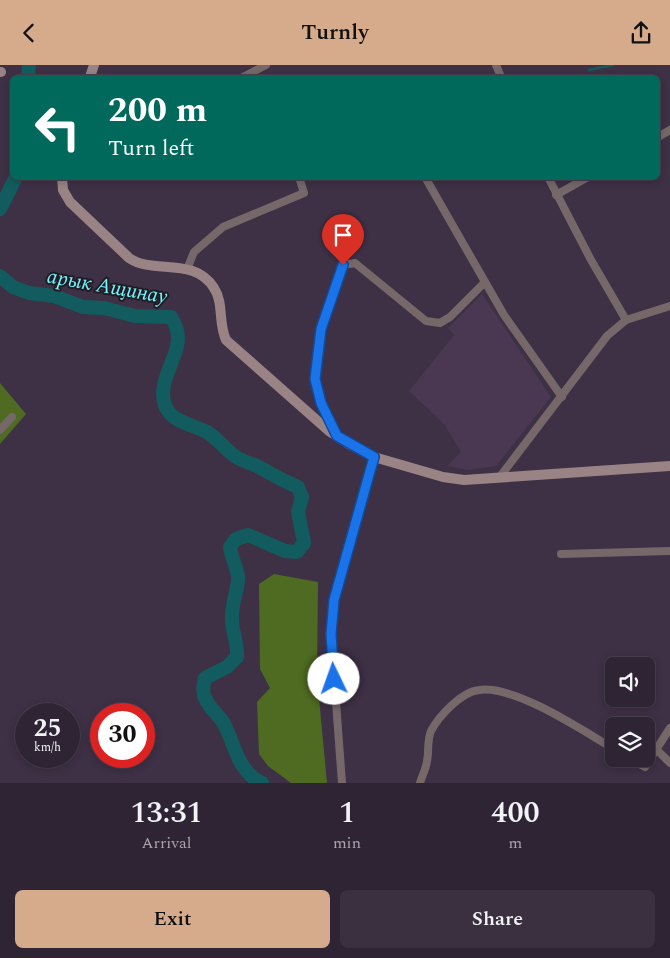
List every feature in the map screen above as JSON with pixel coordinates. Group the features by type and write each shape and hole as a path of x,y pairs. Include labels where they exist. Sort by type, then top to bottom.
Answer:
{"main road":[{"path":"62,180 63,190 70,202 129,258 138,264 179,266 197,274 213,286 219,298 221,329 226,340 337,436 374,457 443,477 464,480 670,466"}],"street":[{"path":"250,75 266,65"},
{"path":"187,269 194,252 223,227 304,193 300,180"},
{"path":"427,180 484,283 530,354 562,397"},
{"path":"549,180 626,320"},
{"path":"556,195 583,180"},
{"path":"337,436 321,403 315,379 321,329 343,265 354,263 426,321 440,323 450,317 484,283"},
{"path":"499,477 607,336 626,320 670,306"},
{"path":"0,430 12,417"},
{"path":"342,783 331,634 334,600 374,457"},
{"path":"561,554 670,551"},
{"path":"420,783 427,762 430,733 442,713 460,699 478,689 508,693 560,717 605,744"},
{"path":"670,728 656,749 670,763"}],"shaded area":[{"path":"482,294 551,397 496,466 469,470 447,466 461,452 444,424 409,391 454,335 448,328"}],"green space":[{"path":"0,383 26,414 0,444"},
{"path":"274,574 318,582 317,677 327,783 291,783 268,766 259,754 257,702 270,688 260,669 259,584"}],"waterway":[{"name":"арык Ащинау","path":"28,75 29,65"},
{"path":"589,70 613,65"},
{"name":"арык Ащинау","path":"0,209 14,180"},
{"name":"арык Ащинау","path":"0,276 13,287 29,293 54,296 83,307 104,308 135,316 171,317 178,337 177,346 164,383 164,403 167,410 178,420 207,432 238,458 298,487 302,497 298,512 304,543 297,552 285,551 248,535 236,539 230,547 238,577 232,613 237,657 227,667 205,678 203,686 206,700 223,722 242,764 247,772 262,783"}],"route":[{"path":"334,679 331,634 334,600 374,457 337,436 321,403 315,379 321,329 343,265"}]}
